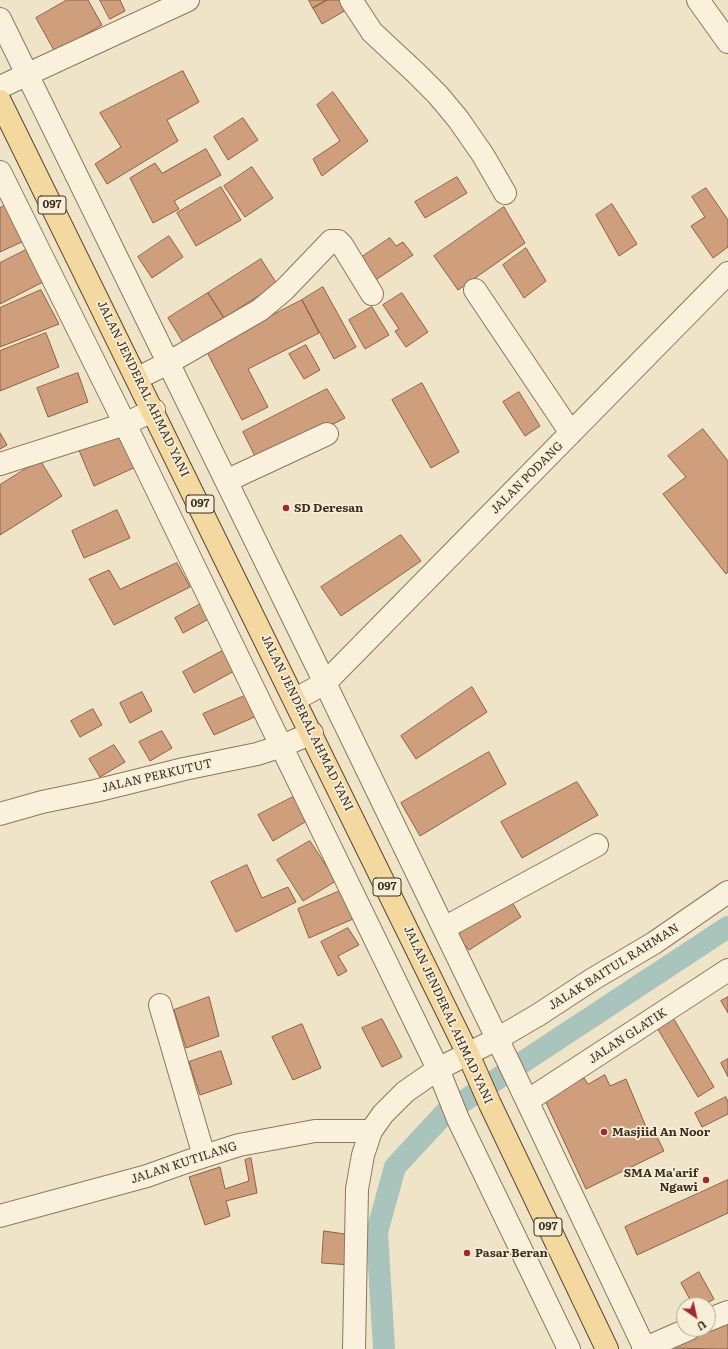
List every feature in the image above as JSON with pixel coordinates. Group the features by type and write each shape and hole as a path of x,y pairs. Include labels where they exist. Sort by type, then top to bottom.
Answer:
{"main road":[{"name":"JALAN JENDERAL AHMAD YANI","path":"0,101 296,699 468,1054 490,1104 607,1349"}],"street":[{"path":"0,87 188,0"},
{"path":"351,0 372,32 416,73 458,119 483,155 505,192"},
{"path":"698,0 728,42"},
{"path":"0,19 444,928 644,1349 676,1334"},
{"path":"0,172 282,746 438,1069 458,1119 569,1349"},
{"path":"138,378 168,363 266,306 284,290 331,241 338,241 342,245 372,294"},
{"name":"JALAN PODANG","path":"296,699 325,683 728,273"},
{"path":"475,290 571,432"},
{"path":"0,464 125,424 154,410"},
{"path":"226,481 327,434"},
{"name":"JALAN PERKUTUT","path":"0,814 42,802 95,791 177,770 257,754 282,746 312,733"},
{"path":"444,928 597,844"},
{"name":"JALAK BAITUL RAHMAN","path":"354,1349 357,1189 363,1155 371,1131 383,1114 406,1092 438,1069 497,1039 538,1015 593,979 654,943 728,892"},
{"name":"JALAN GLATIK","path":"524,1095 728,970"},
{"path":"160,1005 204,1156"},
{"name":"JALAN KUTILANG","path":"0,1216 147,1176 239,1145 315,1131 371,1131"},
{"path":"716,1317 728,1312"}],"building":[{"path":"67,0 88,0 102,25 55,52 36,18"},
{"path":"100,0 120,0 125,11 110,19"},
{"path":"309,0 327,0 313,8"},
{"path":"327,0 340,0 346,10 322,24 313,8"},
{"path":"183,71 199,102 167,120 178,141 107,184 95,164 121,147 100,113"},
{"path":"333,92 368,141 322,176 313,159 340,141 317,105"},
{"path":"243,118 258,140 228,160 214,137"},
{"path":"206,149 221,175 174,201 179,209 153,223 130,178 155,163 162,173"},
{"path":"252,167 273,198 245,217 224,186"},
{"path":"457,177 467,193 425,218 415,202"},
{"path":"221,187 241,220 196,246 177,213"},
{"path":"706,188 728,220 728,247 713,258 691,226 705,217 692,197"},
{"path":"8,204 26,240 0,252 0,208"},
{"path":"612,204 637,244 619,256 596,215"},
{"path":"504,207 525,243 458,290 434,256"},
{"path":"169,236 183,257 152,278 138,257"},
{"path":"390,238 396,246 403,242 413,255 374,281 359,259"},
{"path":"526,248 546,281 524,298 503,265"},
{"path":"26,250 43,282 0,304 0,263"},
{"path":"261,259 277,284 224,318 208,293"},
{"path":"323,287 356,347 334,359 302,300"},
{"path":"41,290 59,324 0,347 0,308"},
{"path":"208,293 224,318 184,344 168,318"},
{"path":"402,293 428,332 406,347 395,331 399,329 383,305"},
{"path":"302,300 319,333 248,369 268,407 242,420 206,350"},
{"path":"372,307 389,335 365,349 349,320"},
{"path":"46,333 59,367 0,391 0,351"},
{"path":"306,345 320,370 304,379 289,354"},
{"path":"78,373 88,402 48,417 37,388"},
{"path":"422,383 459,452 431,468 392,400"},
{"path":"327,389 345,418 258,462 243,432"},
{"path":"519,392 540,426 525,436 503,402"},
{"path":"703,429 728,461 728,572 726,574 663,494 686,477 668,456"},
{"path":"124,430 138,466 94,486 78,448"},
{"path":"0,433 7,445 0,449"},
{"path":"40,460 62,496 0,535 0,485"},
{"path":"117,510 130,538 84,558 72,531"},
{"path":"401,535 421,561 341,616 321,587"},
{"path":"177,563 190,587 114,625 89,579 109,570 120,589"},
{"path":"208,600 216,615 183,633 175,618"},
{"path":"226,649 236,670 194,693 183,672"},
{"path":"472,687 487,712 416,759 401,736"},
{"path":"142,692 152,711 130,723 120,703"},
{"path":"249,694 259,715 214,735 203,714"},
{"path":"93,709 102,725 80,737 71,721"},
{"path":"162,731 172,748 150,761 139,742"},
{"path":"114,745 125,762 100,777 89,759"},
{"path":"489,752 506,784 420,836 401,803"},
{"path":"577,782 598,815 522,858 501,822"},
{"path":"297,795 310,819 273,841 258,815"},
{"path":"310,841 336,881 303,901 277,860"},
{"path":"247,865 262,898 288,887 296,902 236,932 211,882"},
{"path":"340,891 353,919 309,938 298,909"},
{"path":"510,899 521,917 469,950 455,933"},
{"path":"348,928 359,945 338,956 347,971 338,976 321,942"},
{"path":"209,997 219,1036 186,1048 174,1010"},
{"path":"728,997 728,1013 721,1001"},
{"path":"672,1016 714,1087 698,1097 656,1026"},
{"path":"382,1019 402,1057 382,1067 362,1028"},
{"path":"302,1024 321,1068 293,1080 272,1037"},
{"path":"221,1051 232,1084 200,1095 189,1062"},
{"path":"728,1059 728,1077 721,1063"},
{"name":"Masjiid An Noor","path":"605,1075 610,1086 626,1079 649,1134 654,1131 664,1151 586,1189 544,1098 584,1078 588,1084"},
{"path":"726,1097 728,1102 728,1114 702,1127 695,1113"},
{"path":"251,1158 257,1193 226,1201 230,1216 205,1225 189,1177 220,1167 225,1189 249,1181 245,1160"},
{"path":"728,1180 728,1213 637,1255 625,1227"},
{"path":"324,1231 352,1235 350,1265 322,1263"},
{"path":"699,1272 713,1297 689,1297 681,1283"},
{"path":"728,1318 728,1349 663,1348 687,1337 716,1337 716,1324"}],"waterway":[{"path":"384,1349 377,1232 395,1167 444,1114 728,927"}],"place":[{"name":"SD Deresan","path":"286,508"},
{"name":"Masjiid An Noor","path":"604,1132"},
{"name":"SMA Ma'arif Ngawi","path":"706,1180"},
{"name":"Pasar Beran","path":"467,1253"}]}
